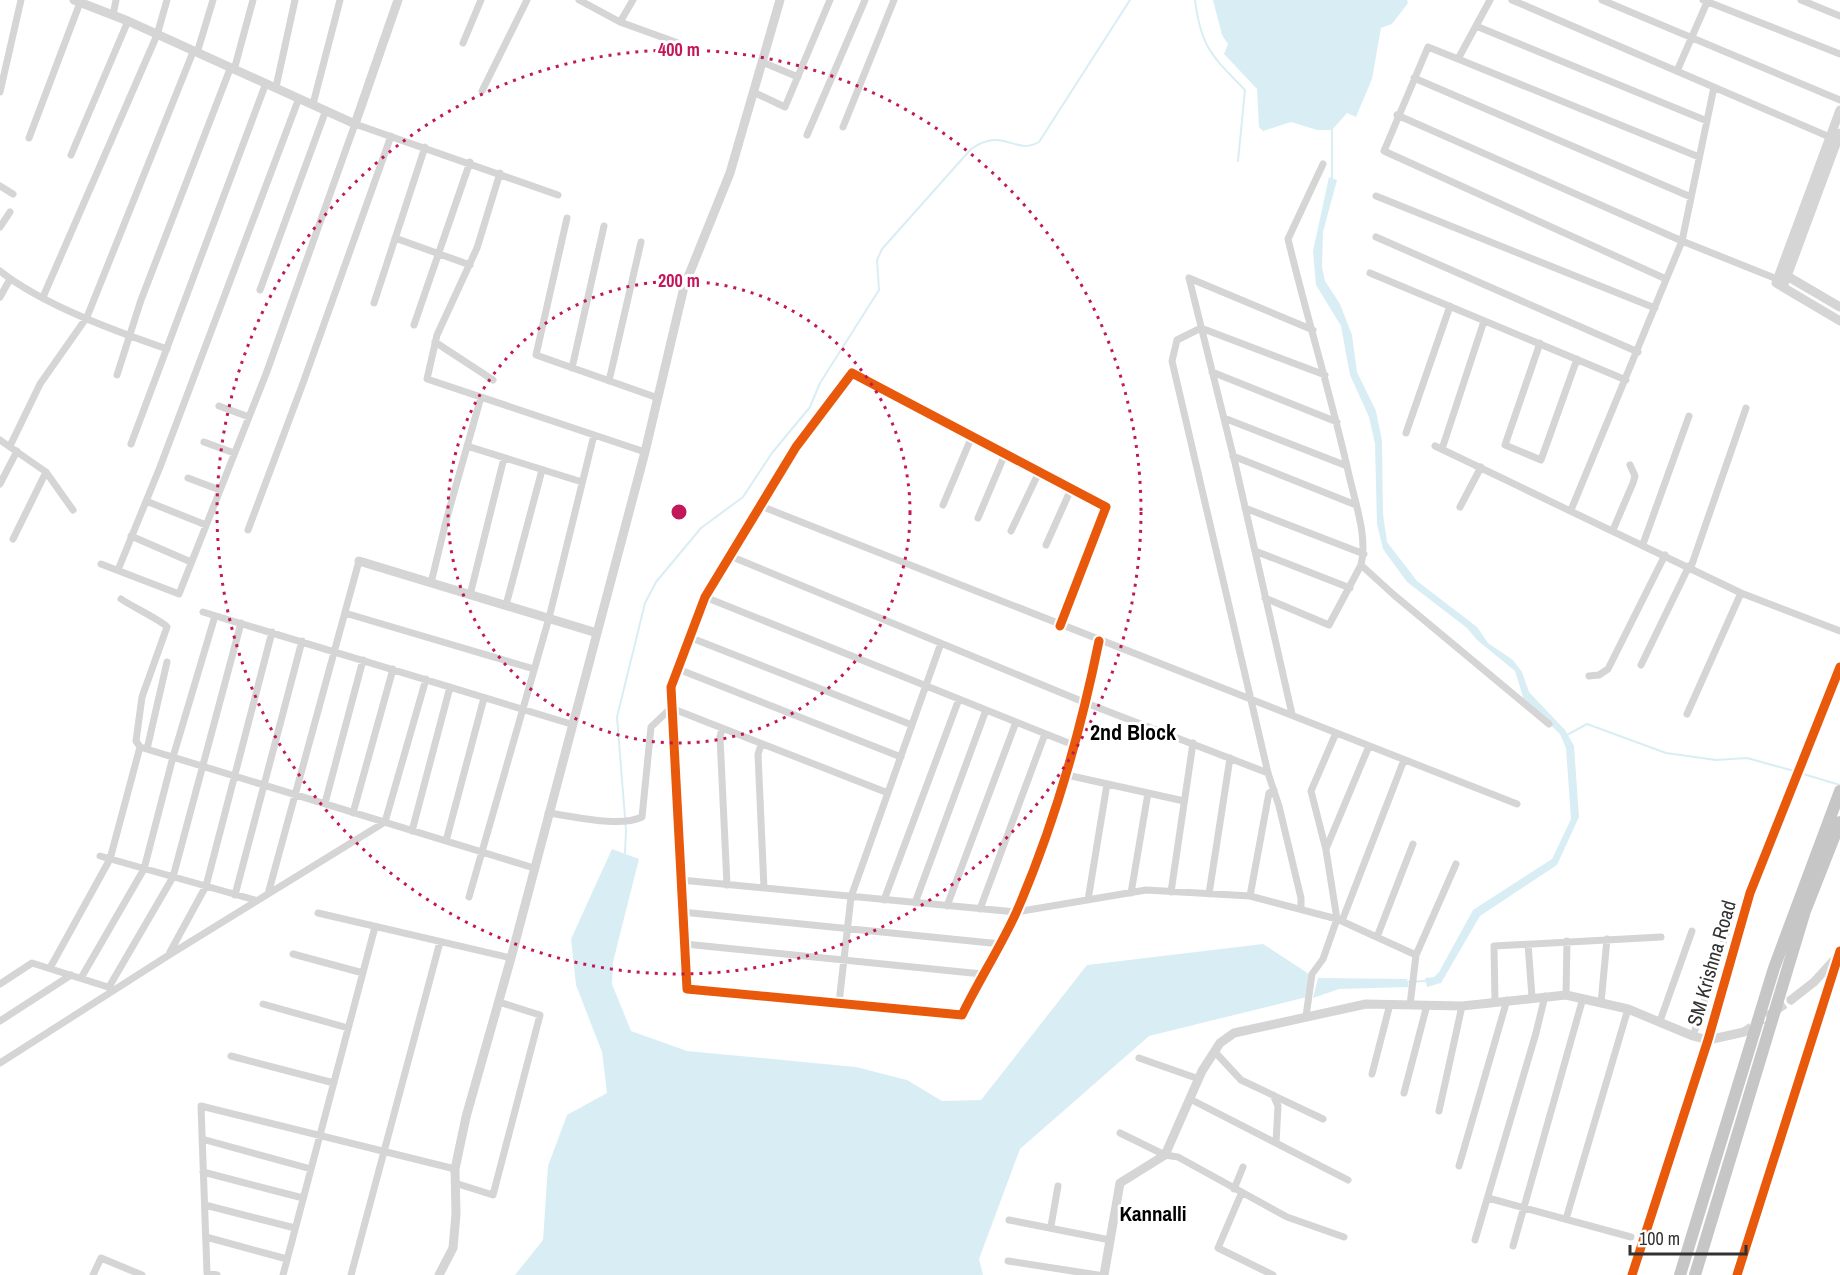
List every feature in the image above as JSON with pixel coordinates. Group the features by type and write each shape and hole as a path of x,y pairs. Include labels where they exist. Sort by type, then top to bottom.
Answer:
{"highway":[{"path":"1680,1275 1774,968 1840,791"},
{"path":"1695,1275 1805,912 1840,822"}],"street":[{"path":"0,92 21,0"},
{"path":"112,15 117,0"},
{"path":"43,297 158,35 167,0"},
{"path":"10,446 40,384 87,317 195,53 213,0"},
{"path":"117,375 141,300 232,70 253,0"},
{"path":"276,87 295,0"},
{"path":"313,104 340,0"},
{"path":"102,564 179,594 249,417 356,124 398,0"},
{"path":"463,43 480,0"},
{"path":"482,91 527,0"},
{"path":"579,0 620,22 678,44"},
{"path":"620,22 633,0"},
{"path":"439,1275 453,1248 456,1214 455,1169 466,1117 511,958 571,724 645,452 684,287 730,173 780,0"},
{"path":"753,92 785,107 830,0"},
{"path":"807,135 865,0"},
{"path":"843,127 894,0"},
{"path":"1458,59 1490,0"},
{"path":"1512,0 1836,137"},
{"path":"1602,0 1840,100"},
{"path":"1801,0 1840,16"},
{"path":"29,138 79,1 356,124 470,162 558,195"},
{"path":"1677,71 1706,1 1840,54"},
{"path":"71,156 128,21"},
{"path":"1476,26 1707,121"},
{"path":"1666,279 1384,151 1397,115 1428,47 1699,158"},
{"path":"762,62 798,77"},
{"path":"1414,78 1691,196"},
{"path":"131,444 266,83"},
{"path":"1571,510 1682,241 1714,87"},
{"path":"118,570 300,98"},
{"path":"260,290 327,110"},
{"path":"1782,278 1836,137 1840,110"},
{"path":"1397,115 1682,241 1782,278 1840,308"},
{"path":"248,530 391,136"},
{"path":"374,303 425,147"},
{"path":"414,325 470,162"},
{"path":"1265,598 1329,625 1350,588 1364,554 1356,505 1337,422 1288,239 1323,164"},
{"path":"500,173 477,248 435,342 427,379 645,452"},
{"path":"0,186 13,194"},
{"path":"1376,196 1655,308"},
{"path":"0,227 10,212"},
{"path":"567,218 536,356 658,398"},
{"path":"572,368 604,226"},
{"path":"1376,237 1638,352"},
{"path":"395,238 470,265"},
{"path":"609,381 641,242"},
{"path":"0,272 43,297 130,336 167,349"},
{"path":"1370,273 1626,380"},
{"path":"1292,714 1233,456 1189,278 1313,330"},
{"path":"1782,278 1840,321"},
{"path":"0,297 10,279"},
{"path":"1406,433 1450,306"},
{"path":"1484,321 1438,447 1741,593 1840,631"},
{"path":"1301,907 1296,875 1268,773 1172,361 1177,340 1201,328 1325,375"},
{"path":"435,342 494,380"},
{"path":"1540,344 1505,445 1541,460 1576,359"},
{"path":"1212,372 1337,422"},
{"path":"1060,626 1106,507 852,373 796,447 758,506 705,597 671,687 687,989 962,1015 1016,912 1067,775 1076,746 1099,641"},
{"path":"431,583 481,397"},
{"path":"219,406 249,417"},
{"path":"1641,665 1690,567 1746,408"},
{"path":"1643,544 1689,417"},
{"path":"1224,418 1347,466"},
{"path":"469,897 549,618 594,435"},
{"path":"943,504 972,436"},
{"path":"0,440 46,472 74,510"},
{"path":"204,442 234,453"},
{"path":"467,446 582,482"},
{"path":"0,484 17,451"},
{"path":"978,518 1005,454"},
{"path":"1233,456 1356,505"},
{"path":"470,595 504,458"},
{"path":"1613,530 1635,476 1630,465"},
{"path":"1460,507 1481,467"},
{"path":"506,605 542,470"},
{"path":"13,538 46,472"},
{"path":"1011,531 1039,472"},
{"path":"188,478 220,490"},
{"path":"1046,545 1071,489"},
{"path":"146,501 206,525"},
{"path":"758,506 1060,626 1252,697 1336,733 1517,804"},
{"path":"1245,508 1364,554"},
{"path":"131,536 191,562"},
{"path":"1254,551 1350,588"},
{"path":"1589,676 1599,675 1608,669 1665,555"},
{"path":"730,556 1086,703 1268,773"},
{"path":"268,894 297,795 359,561 597,633"},
{"path":"1361,565 1549,724"},
{"path":"1687,714 1741,593"},
{"path":"705,597 1076,746"},
{"path":"122,598 141,613 164,622 167,627 142,698 136,741 143,748 534,867"},
{"path":"203,612 571,724"},
{"path":"345,613 534,669"},
{"path":"81,978 144,869 173,757 215,616"},
{"path":"112,988 173,877 241,623"},
{"path":"169,955 206,886 272,632"},
{"path":"689,637 912,725"},
{"path":"235,895 302,641"},
{"path":"839,1003 851,897 941,643"},
{"path":"325,803 363,660"},
{"path":"50,968 110,859 167,662"},
{"name":"SM Krishna Road","path":"1632,1275 1708,1040 1750,893 1803,754 1840,667"},
{"path":"354,813 393,669"},
{"path":"678,669 901,757"},
{"path":"0,1063 112,988 385,822 426,679"},
{"path":"412,831 450,687"},
{"path":"446,841 484,698"},
{"path":"885,900 959,699"},
{"path":"548,813 626,821 642,817 651,726 671,708"},
{"path":"671,708 888,793"},
{"path":"915,903 986,710"},
{"path":"947,906 1016,722"},
{"path":"722,729 720,737 727,885"},
{"path":"1336,733 1311,791 1326,850 1339,920"},
{"path":"980,909 1045,734"},
{"path":"1171,892 1193,743"},
{"path":"761,745 758,754 764,888"},
{"path":"1326,850 1369,746"},
{"path":"1209,894 1230,758"},
{"path":"1306,1016 1312,974 1323,959 1404,760"},
{"path":"1067,775 1184,801"},
{"path":"1088,900 1107,784"},
{"path":"1250,896 1269,793 1274,790"},
{"path":"1131,893 1148,793"},
{"path":"1377,938 1413,844"},
{"path":"100,856 255,900"},
{"path":"1410,1005 1416,955 1456,864"},
{"path":"681,880 1016,912 1146,890 1250,896 1301,907 1339,920 1416,955"},
{"path":"682,912 1001,944"},
{"path":"318,914 511,958"},
{"path":"283,1275 375,927"},
{"path":"1692,1036 1728,928"},
{"path":"1660,1021 1692,931"},
{"path":"1495,1002 1494,946 1661,937"},
{"path":"1601,1003 1607,939"},
{"path":"1566,995 1567,941"},
{"path":"351,1275 382,1151 440,942"},
{"path":"685,944 844,958 982,974"},
{"path":"1528,944 1532,997"},
{"path":"293,954 363,973"},
{"path":"1791,1000 1814,982 1840,954"},
{"path":"1737,1275 1840,954"},
{"path":"0,984 32,963 112,988"},
{"path":"0,1021 71,975"},
{"path":"1104,1275 1120,1183 1165,1155 1199,1079 1220,1043 1234,1033 1366,1004 1462,1006 1566,995 1628,1009 1692,1036 1708,1040 1744,1032"},
{"path":"1475,1240 1545,996"},
{"path":"1513,1246 1583,998"},
{"path":"1459,1166 1507,1000"},
{"path":"455,1183 494,1195 540,1015 499,1002"},
{"path":"263,1004 348,1028"},
{"path":"1372,1074 1390,1004"},
{"path":"1404,1093 1427,1005"},
{"path":"1439,1111 1462,1006"},
{"path":"1566,1219 1628,1009"},
{"path":"1215,1052 1241,1080 1323,1119"},
{"path":"231,1056 334,1083"},
{"path":"1139,1058 1199,1079"},
{"path":"1273,1095 1278,1106 1276,1143"},
{"path":"1190,1099 1348,1180"},
{"path":"217,1275 207,1273 201,1106 455,1169"},
{"path":"1120,1133 1165,1155 1178,1157 1241,1194 1287,1217 1344,1237"},
{"path":"202,1139 311,1169"},
{"path":"1234,1190 1243,1167"},
{"path":"204,1172 303,1198"},
{"path":"1051,1226 1058,1186"},
{"path":"1241,1194 1218,1248 1271,1274"},
{"path":"1488,1198 1631,1237"},
{"path":"205,1204 296,1228"},
{"path":"1009,1220 1051,1226 1110,1239"},
{"path":"206,1237 287,1259"},
{"path":"93,1275 101,1258 142,1275"},
{"path":"1008,1261 1098,1275"}],"shaded area":[{"path":"1213,0 1407,0 1408,3 1392,24 1381,28 1372,79 1356,117 1347,113 1332,130 1317,130 1291,122 1263,131 1259,127 1257,89 1224,54 1228,44 1222,35"},
{"path":"1329,177 1337,180 1323,232 1322,267 1325,281 1340,304 1352,335 1357,372 1376,411 1382,441 1383,514 1387,542 1417,581 1477,627 1488,643 1513,660 1522,672 1529,692 1565,730 1574,746 1579,817 1557,865 1480,916 1441,983 1427,987 1425,978 1434,977 1439,972 1473,910 1552,859 1571,819 1566,748 1560,734 1524,700 1515,671 1477,640 1467,628 1407,582 1383,549 1377,524 1375,444 1369,417 1350,375 1341,326 1316,285 1313,251"},
{"path":"612,849 639,859 613,962 612,984 631,1031 687,1051 856,1067 907,1080 942,1101 981,1100 1087,965 1263,944 1309,974 1307,997 1149,1036 1020,1149 979,1259 983,1275 515,1275 543,1240 548,1166 567,1115 607,1093 602,1052 576,985 571,939"},
{"path":"1318,978 1407,979 1409,987 1339,989 1313,998"}],"waterway":[{"path":"625,853 626,830 617,717 645,603 656,582 701,528 743,497 772,453 810,407 820,383 879,290 877,260 882,249 971,149 992,140 1023,146 1039,142 1130,0"},
{"path":"1195,0 1205,41 1216,59 1245,90 1238,161"},
{"path":"1332,128 1332,179"},
{"path":"1567,735 1587,724 1666,753 1716,760 1747,758 1794,771"},
{"path":"1800,773 1840,785"},
{"path":"1405,982 1427,981"}],"tunnel":[{"path":"1744,1032 1791,1000"}],"cycle path":[{"path":"1060,626 1106,507 852,373 796,447 705,597 671,687 687,989 962,1015 1003,939 1030,880 1065,779 1099,641"},
{"path":"1632,1275 1708,1040 1750,893 1840,667"},
{"path":"1737,1275 1840,951"}],"district":[{"name":"2nd Block","path":"1133,732"},
{"name":"Kannalli","path":"1153,1213"}]}
